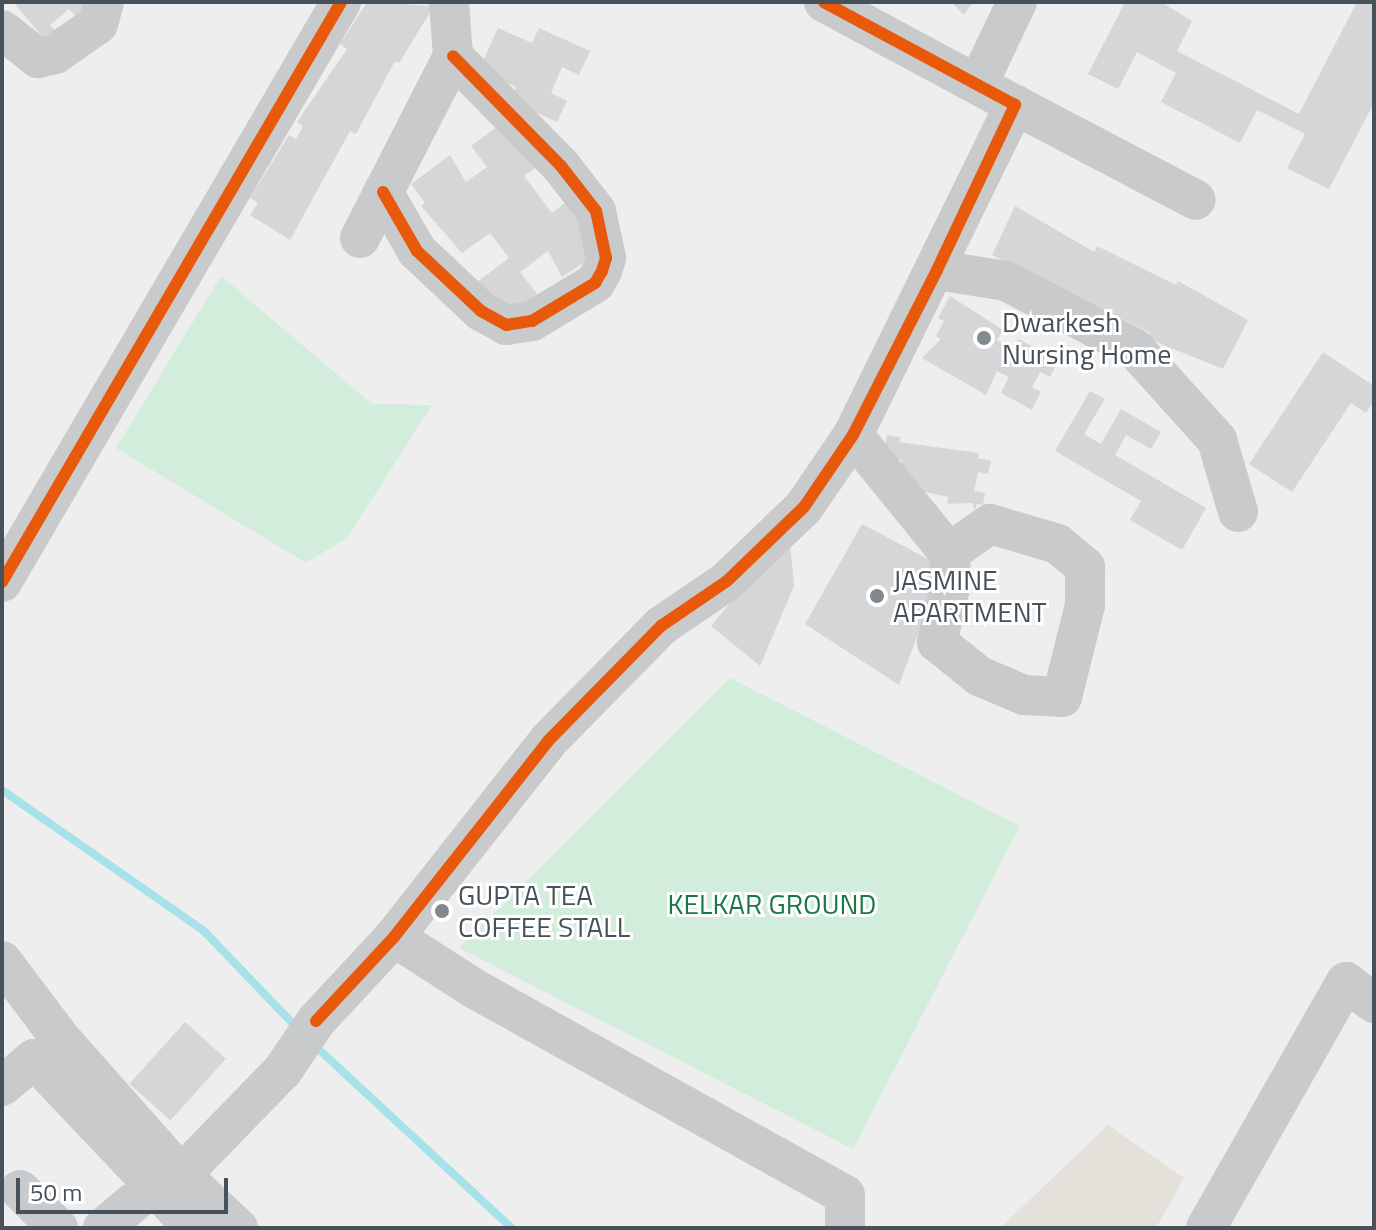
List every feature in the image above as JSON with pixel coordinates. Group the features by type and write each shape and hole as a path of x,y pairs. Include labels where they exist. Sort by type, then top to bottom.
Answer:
{"street":[{"path":"2,30 38,58 55,54 98,24 104,2"},
{"path":"2,582 341,2"},
{"path":"360,238 453,56 449,2"},
{"path":"824,2 1196,200"},
{"path":"978,84 1017,2"},
{"path":"383,192 417,251 481,311 506,325 532,321 595,283 602,271 606,258 596,211 561,166 453,56"},
{"path":"103,1228 283,1070 291,1053 316,1021 394,937 548,741 661,626 727,581 804,507 853,435 937,270 1015,105"},
{"path":"937,270 1006,281 1134,348 1217,440 1238,512"},
{"path":"853,435 949,553 952,580 937,642 979,676 1024,695 1062,697 1085,605 1085,567 1058,544 990,524 949,553"},
{"path":"394,937 475,989 845,1195 845,1228"},
{"path":"2,961 47,1049 157,1178 193,1228"},
{"path":"1206,1228 1346,982 1374,1003"},
{"path":"2,1086 47,1049"},
{"path":"157,1178 238,1228"},
{"path":"20,1190 58,1228"}],"shaded area":[{"path":"1108,1125 1184,1178 1156,1228 1000,1228"}],"green space":[{"path":"221,276 372,404 432,405 347,538 306,563 116,448"},
{"name":"KELKAR GROUND","path":"730,678 1020,826 853,1149 459,948"}],"building":[{"path":"13,2 93,2 76,16 69,9 50,25 57,33 46,41"},
{"path":"367,2 434,6 399,63 395,61 356,134 350,131 290,240 250,215 258,203 250,198 289,135 296,139 303,126 297,122 347,49 340,44"},
{"path":"951,2 973,2 964,15"},
{"path":"1125,2 1161,2 1192,21 1177,51 1299,114 1357,2 1374,2 1374,103 1329,189 1287,168 1305,134 1257,110 1240,143 1161,102 1176,73 1137,52 1118,89 1088,74"},
{"path":"498,28 532,43 539,28 590,51 579,75 562,67 551,93 567,101 557,122 510,100 516,87 479,70"},
{"path":"509,118 542,163 524,176 552,213 566,202 600,252 562,277 548,251 520,272 537,294 508,315 477,282 509,258 490,233 462,253 421,206 425,203 411,184 450,155 466,182 487,167 471,146"},
{"path":"1015,206 1094,252 1097,246 1176,285 1178,281 1248,320 1223,369 1146,338 1149,332 992,255"},
{"path":"950,296 1003,330 997,340 1013,349 1019,339 1058,361 1050,377 1040,372 1032,387 1041,392 1032,410 1001,393 1009,377 997,371 986,395 922,358 941,339 936,336 944,321 938,318"},
{"path":"1323,352 1374,386 1374,401 1366,413 1351,403 1292,492 1249,464"},
{"path":"1090,391 1105,399 1084,434 1101,444 1121,409 1161,432 1151,449 1126,435 1115,455 1206,508 1182,550 1130,520 1141,501 1055,451"},
{"path":"887,435 900,437 899,442 979,453 978,458 991,461 988,474 978,472 974,491 985,493 983,505 977,504 975,510 972,503 947,504 948,497 921,491 898,478 902,460 883,456"},
{"name":"JASMINE APARTMENT","path":"862,524 943,567 899,685 805,624"},
{"path":"789,531 794,586 760,666 711,626"},
{"path":"185,1022 226,1059 170,1120 129,1084"}],"waterway":[{"path":"2,790 204,931 298,1029"},
{"path":"313,1044 512,1228"}],"cycle path":[{"path":"2,582 341,2"},
{"path":"316,1021 394,937 548,741 661,626 727,581 804,507 853,435 937,270 1015,105 824,2"},
{"path":"383,192 417,251 481,311 506,325 532,321 595,283 602,271 606,258 596,211 561,166 453,56"}],"place":[{"name":"Dwarkesh Nursing Home","path":"984,338"},
{"name":"JASMINE APARTMENT","path":"877,596"},
{"name":"GUPTA TEA COFFEE STALL","path":"442,911"}]}
